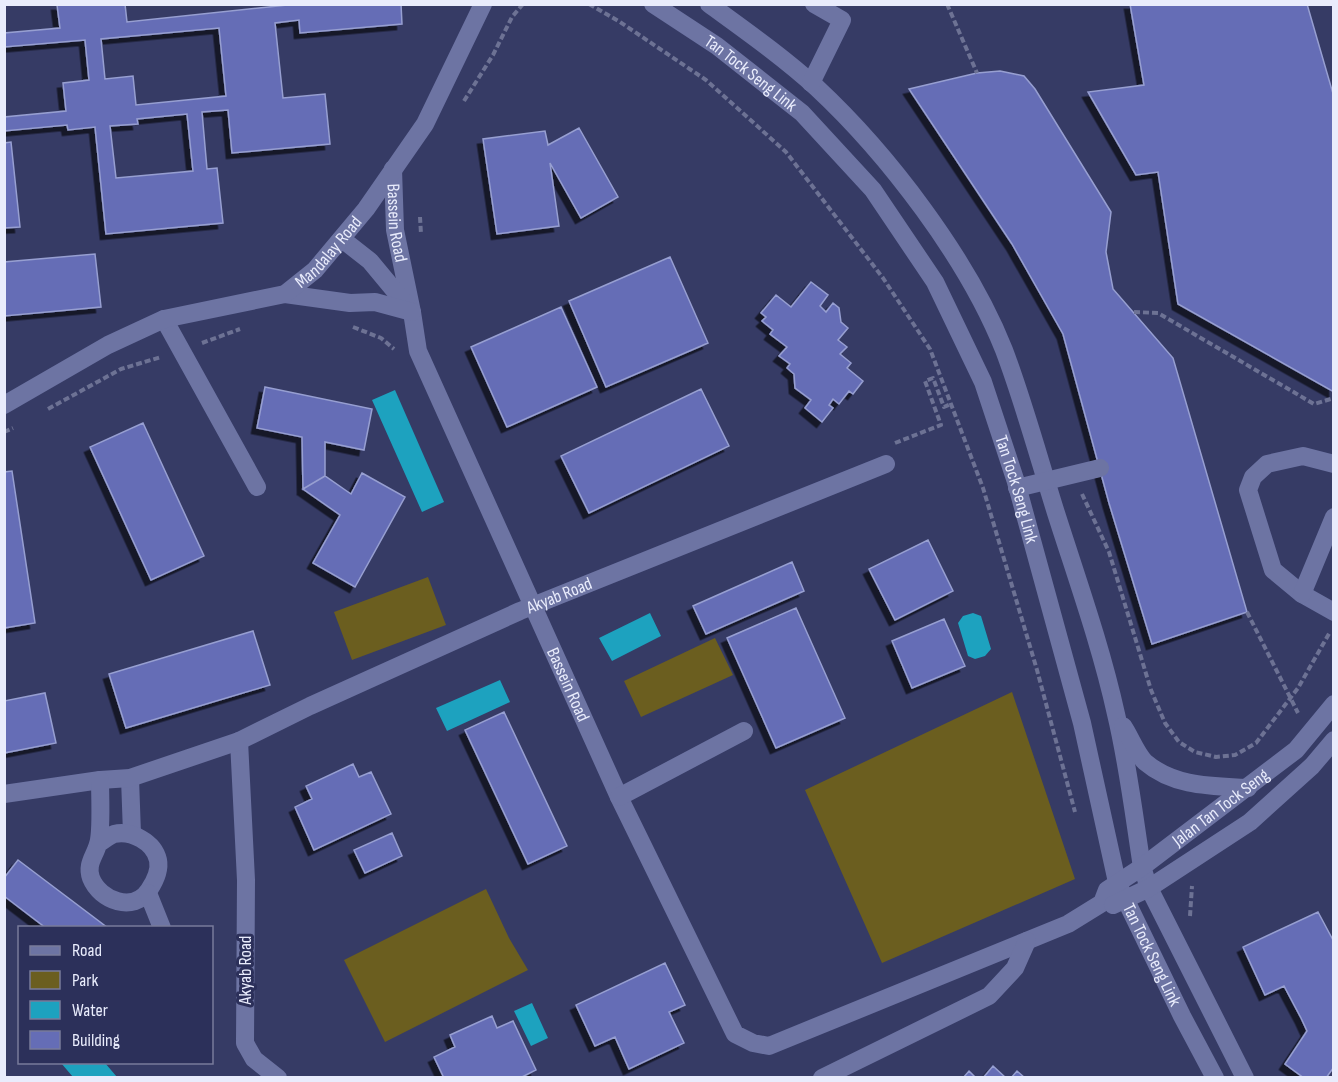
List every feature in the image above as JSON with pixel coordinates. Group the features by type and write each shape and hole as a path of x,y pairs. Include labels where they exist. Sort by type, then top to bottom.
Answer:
{"street":[{"name":"Mandalay Road","path":"4,405 108,345 164,319 285,294 315,270 378,193 425,124 483,4"},
{"name":"Tan Tock Seng Link","path":"653,4 717,46 802,113 873,189 934,282 983,382 1017,488 1082,723 1117,882 1182,1016 1215,1077"},
{"name":"Tan Tock Seng Link","path":"709,4 752,35 811,83 879,154 925,212 973,287 1003,349 1086,607 1117,714 1142,867 1149,888 1245,1077"},
{"path":"811,83 842,20 814,4"},
{"name":"Bassein Road","path":"393,169 395,230 418,351 620,797 735,1034 753,1042"},
{"name":"Bassein Road","path":"342,239 370,261 412,312"},
{"path":"285,294 350,303 375,302 412,312"},
{"path":"164,319 257,487"},
{"path":"1334,464 1303,456 1267,464 1253,477 1248,490 1273,570 1302,594 1334,612"},
{"name":"Akyab Road","path":"4,794 130,778 239,741 310,706 534,605 886,464"},
{"path":"1017,488 1100,468"},
{"path":"1302,594 1334,518"},
{"name":"Jalan Tan Tock Seng","path":"753,1042 770,1046 1068,924 1102,903 1107,890 1117,882 1142,867 1296,750 1334,704"},
{"name":"Tan Tock Seng Link","path":"1117,714 1144,761 1173,780 1248,788"},
{"path":"620,797 744,731"},
{"name":"Jalan Tan Tock Seng","path":"1102,903 1115,905 1149,888 1250,822 1312,766 1334,740"},
{"name":"Akyab Road","path":"239,741 246,880 244,1043 254,1059 278,1077"},
{"path":"130,778 132,834"},
{"path":"98,843 114,834 132,834 148,844 158,860 157,877 148,893 132,902 114,902 99,892 90,877 90,859 98,843 100,780"},
{"path":"148,893 162,926"},
{"path":"822,1077 988,996 1015,968 1028,941"}],"path":[{"path":"459,109 493,55 512,17 523,4"},
{"path":"589,4 706,80 786,152 883,278 930,349 982,488 1037,670 1076,815"},
{"path":"947,4 977,73"},
{"path":"420,215 422,236"},
{"path":"1134,312 1158,313 1314,404 1334,398"},
{"path":"48,409 121,369 182,351 250,326"},
{"path":"350,326 381,338 398,352"},
{"path":"941,425 925,381 933,378 944,406 951,404"},
{"path":"4,432 16,427"},
{"path":"1072,475 1109,552 1151,690 1165,723 1179,742 1196,752 1216,757 1235,755 1256,743 1298,688 1334,627"},
{"path":"1247,612 1303,723"}],"green space":[{"path":"428,577 446,625 352,660 334,612"},
{"path":"715,638 733,675 641,717 624,681"},
{"path":"1012,692 1075,879 882,963 805,790"},
{"path":"486,889 509,938 528,970 385,1042 344,960"}],"water":[{"path":"395,390 444,502 422,512 372,400"},
{"path":"650,613 661,636 612,661 599,638"},
{"path":"973,613 981,616 991,649 985,656 975,659 968,656 958,623 963,616"},
{"path":"500,680 510,702 447,731 436,708"},
{"path":"532,1003 548,1038 531,1046 514,1011"},
{"path":"62,1064 106,1064 117,1077 73,1077"}],"building":[{"path":"125,4 127,22 297,4 401,4 402,24 300,33 299,20 275,23 283,98 325,94 330,144 232,153 228,110 202,112 207,169 217,168 223,223 106,234 95,127 68,130 67,125 4,131 4,117 66,111 63,83 89,80 85,40 4,47 4,33 60,28 57,5","holes":["219,28 226,96 136,105 133,76 105,79 101,39","187,114 193,171 116,178 110,126 138,124 137,119"]},
{"path":"1130,4 1307,4 1334,97 1334,392 1178,304 1158,172 1136,175 1088,92 1144,85"},
{"path":"1000,71 1024,76 1035,89 1111,212 1106,252 1113,289 1173,358 1247,612 1152,644 1109,503 1063,334 1012,244 909,89 977,73"},
{"path":"579,128 618,197 581,218 550,163 559,226 497,234 483,139 545,131 548,145"},
{"path":"11,142 20,227 4,228 4,143"},
{"path":"95,254 101,307 4,316 4,262"},
{"path":"670,257 708,343 606,387 569,301"},
{"path":"811,282 828,295 820,306 826,312 833,303 839,308 841,322 848,328 838,340 847,347 840,354 851,363 847,368 863,381 853,394 849,391 839,404 833,399 829,405 833,408 822,422 805,408 811,400 795,388 794,374 787,368 790,364 779,356 787,347 770,334 773,330 762,321 766,317 761,313 776,295 791,307"},
{"path":"561,307 597,387 507,427 471,347"},
{"path":"265,387 372,409 364,450 325,442 325,476 303,489 302,437 257,428"},
{"path":"701,389 729,446 589,513 561,456"},
{"path":"143,423 204,556 151,580 90,447"},
{"path":"12,471 35,623 4,628 4,472"},
{"path":"362,473 405,497 355,587 313,563 340,515 303,489 325,476 351,494"},
{"path":"928,540 953,591 895,620 869,569"},
{"path":"792,562 804,591 706,634 693,606"},
{"path":"796,608 845,718 776,748 727,638"},
{"path":"944,619 965,666 912,688 892,641"},
{"path":"253,631 270,685 126,728 109,674"},
{"path":"45,693 56,743 4,753 4,701"},
{"path":"504,712 567,846 528,864 465,730"},
{"path":"353,764 359,777 371,772 391,814 314,850 295,807 312,799 306,786"},
{"path":"392,833 402,856 365,873 354,850"},
{"path":"18,860 105,926 43,926 4,896 4,878"},
{"path":"1318,912 1334,942 1334,1067 1326,1078 1304,1078 1285,1064 1307,1031 1301,1018 1284,986 1265,995 1243,947"},
{"path":"665,963 685,1005 669,1012 684,1043 629,1069 615,1037 595,1046 576,1005"},
{"path":"492,1016 497,1028 513,1021 536,1070 520,1078 444,1078 434,1057 455,1047 450,1035"},
{"path":"993,1066 1006,1078 983,1078"},
{"path":"969,1071 976,1078 963,1078"},
{"path":"1017,1071 1025,1078 1011,1078"}]}
